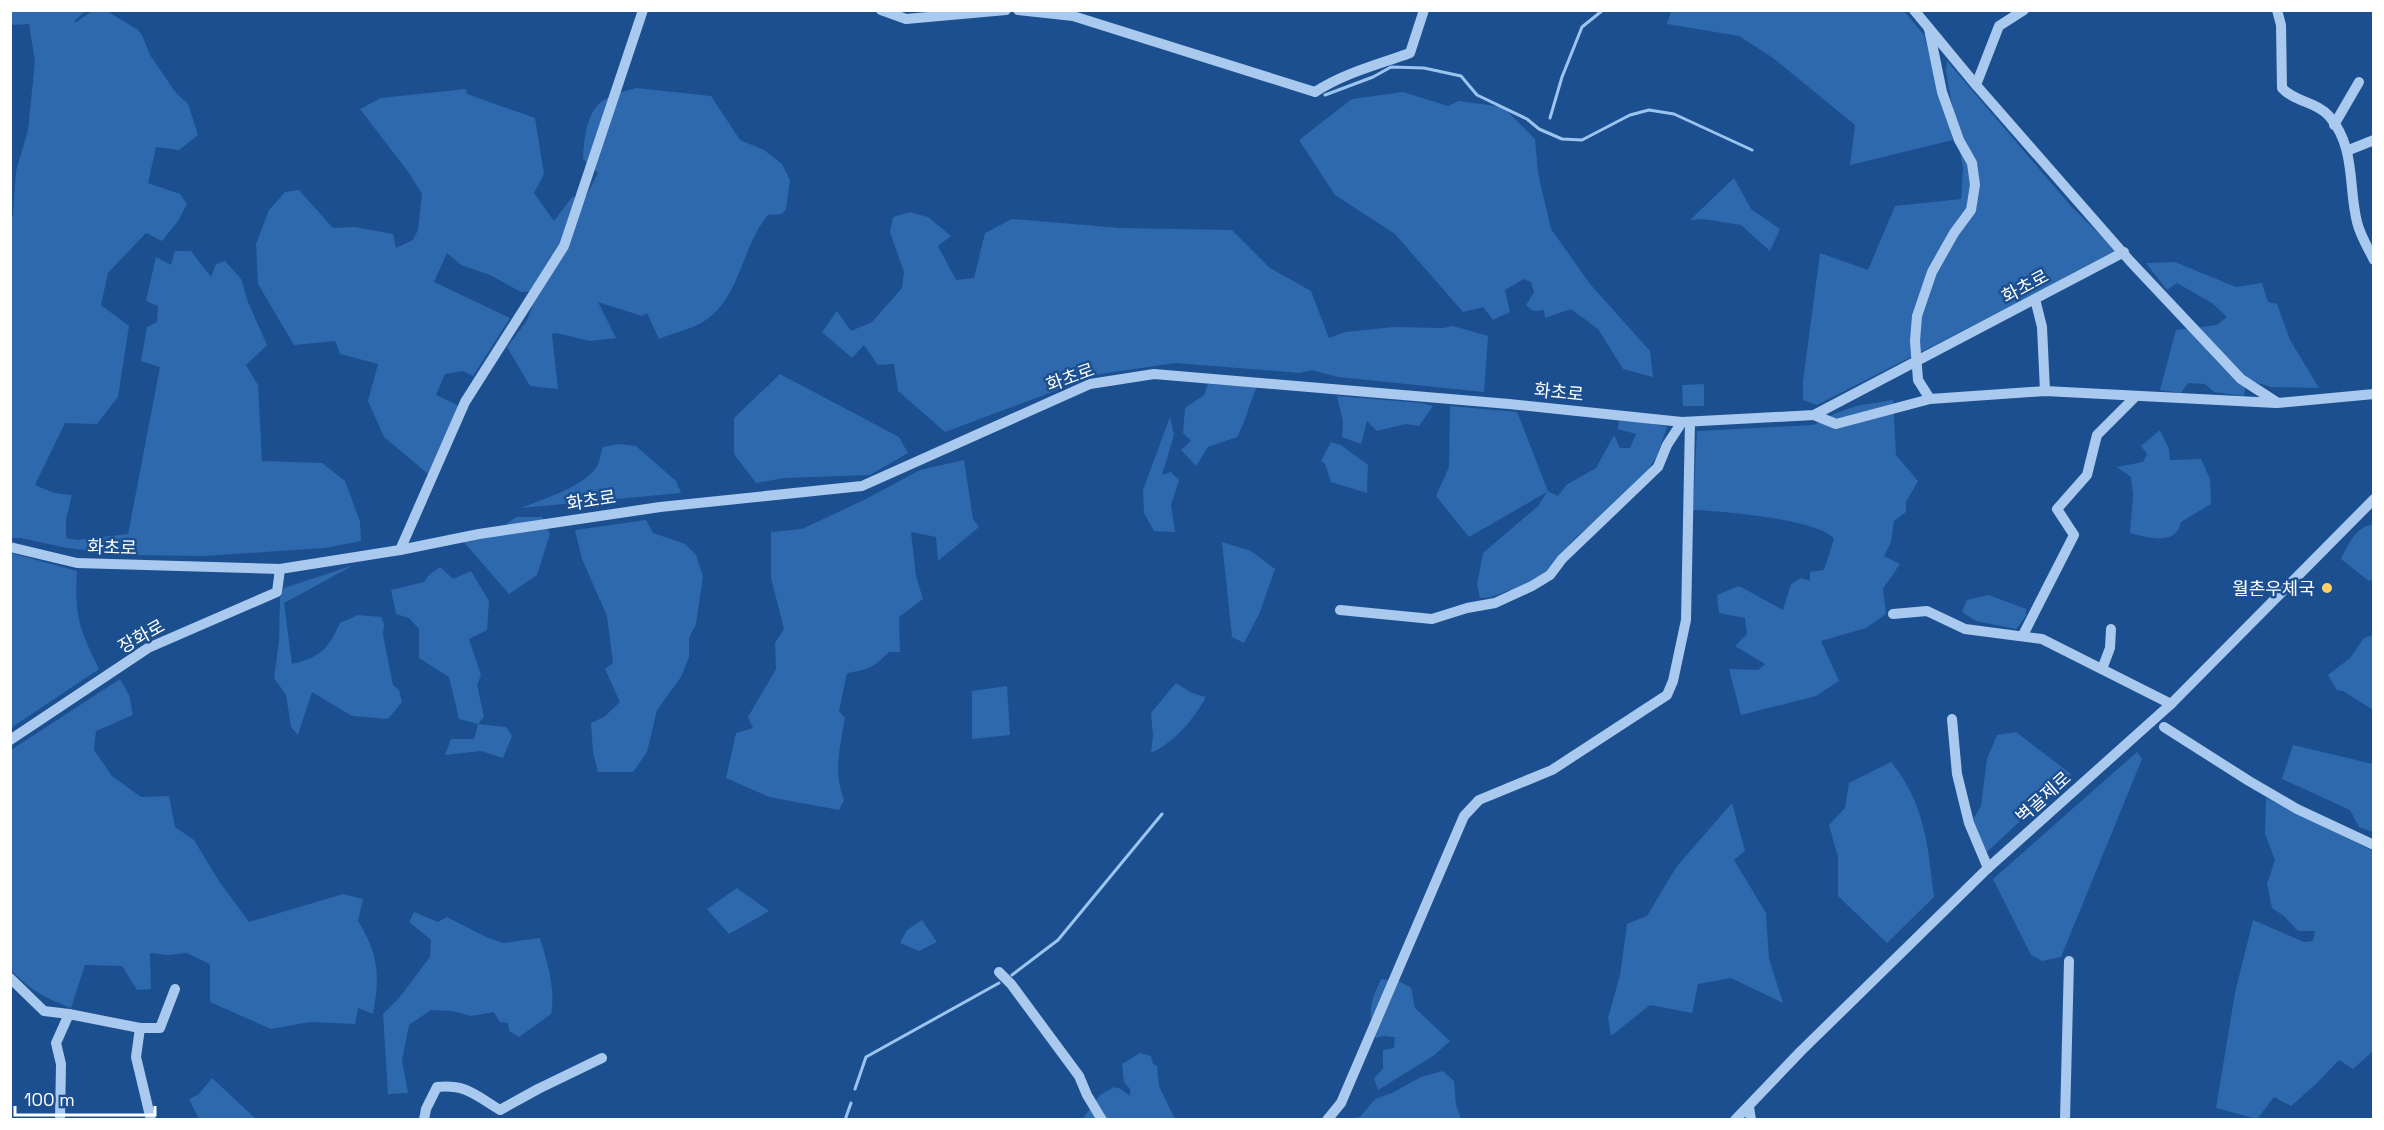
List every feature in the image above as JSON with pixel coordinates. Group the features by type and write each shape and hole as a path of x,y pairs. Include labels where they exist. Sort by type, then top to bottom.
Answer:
{"street":[{"path":"400,549 465,402 564,246 643,10"},
{"path":"881,10 906,20 1006,10"},
{"path":"1018,10 1073,16 1315,92 1329,83 1372,65 1410,53 1424,10"},
{"path":"1914,10 1976,85 2124,252 2241,379 2278,404"},
{"path":"1976,85 1999,27 2024,10"},
{"path":"2277,10 2281,25 2282,88 2287,93 2317,106 2330,117 2349,150 2357,224 2373,260"},
{"path":"1929,28 1942,92 1959,140 1972,163 1975,185 1971,210 1954,233 1932,272 1917,316 1918,380 1930,399"},
{"path":"2334,125 2359,82"},
{"path":"2349,150 2373,140"},
{"name":"화초로","path":"10,547 77,562 280,569 479,534 660,507 862,486 1090,384 1154,374 1509,404 1686,422 1814,415 2124,252"},
{"path":"2035,299 2042,327 2045,391"},
{"path":"1814,415 1836,424 1930,399 2045,391 2134,398 2278,404 2373,394"},
{"path":"2023,636 2074,535 2057,509 2087,475 2097,435 2134,398"},
{"path":"1340,610 1432,619 1467,608 1494,603 1532,586 1550,575 1562,559 1658,467 1667,446 1686,422"},
{"path":"1326,1119 1341,1103 1464,816 1479,800 1552,770 1667,695 1673,681 1686,620 1686,422"},
{"name":"벽골제로","path":"1735,1119 1988,868 2171,704 2373,499"},
{"name":"장화로","path":"10,740 148,648 277,592 280,569"},
{"path":"1893,614 1928,611 1965,629 2042,639 2171,704"},
{"path":"2102,669 2110,648 2111,629"},
{"path":"1952,719 1957,774 1969,823 1988,868"},
{"path":"2164,727 2248,781 2297,809 2373,845"},
{"path":"2065,1119 2069,961"},
{"path":"999,972 1011,984 1079,1076 1087,1095 1102,1119"},
{"path":"10,978 44,1011 140,1028 160,1028 175,989"},
{"path":"60,1119 61,1064 56,1043 69,1014"},
{"path":"140,1028 136,1057 150,1119"},
{"path":"424,1119 436,1088 463,1087 500,1110 537,1089 602,1058"},
{"path":"1749,1107 1751,1119"}],"shaded area":[{"path":"12,10 86,11 75,20 75,23 92,11 107,11 138,30 150,55 176,93 188,104 198,135 179,150 156,147 148,183 180,194 187,204 178,221 162,241 146,233 108,273 101,305 129,326 118,397 97,424 65,423 35,485 54,493 72,495 66,519 66,538 77,540 128,534 160,367 141,361 147,327 157,322 158,306 146,301 156,257 171,265 175,251 191,251 211,277 216,264 225,261 241,279 248,302 267,345 246,365 258,385 262,461 322,463 345,481 360,522 361,541 325,548 204,556 126,555 11,538 11,218 16,171 28,130 35,61 29,24 13,25 11,23"},
{"path":"1671,11 1904,11 1924,35 1953,140 1850,165 1855,125 1773,58 1739,36 1667,24"},
{"path":"1947,61 2070,205 2117,252 1817,405 1803,400 1803,381 1820,253 1868,270 1895,206 1961,199 1963,169 1946,71"},
{"path":"636,88 711,96 740,140 764,150 782,164 790,180 786,209 782,214 768,215 759,228 725,300 716,312 698,325 659,339 647,313 642,316 598,302 616,338 590,341 552,334 558,389 530,386 507,347 526,322 539,291 521,292 490,275 461,265 447,253 434,282 510,318 473,376 463,371 445,374 436,395 459,406 428,474 384,437 368,401 378,364 340,354 335,341 294,345 258,284 256,244 269,210 285,192 299,190 333,228 355,227 393,234 396,248 413,240 418,230 422,194 409,173 360,109 381,98 466,89 467,94 535,118 544,174 534,193 554,221 572,197 585,198 598,173 583,159 587,126 593,111 608,98"},
{"path":"1403,92 1448,106 1459,101 1503,107 1535,139 1538,173 1551,229 1590,284 1650,351 1653,377 1623,369 1598,329 1571,309 1545,318 1544,310 1533,311 1526,305 1534,292 1531,282 1524,279 1505,290 1510,312 1493,320 1483,307 1463,312 1395,234 1335,195 1299,140 1352,99"},
{"path":"1734,178 1751,209 1780,229 1770,251 1741,225 1703,219 1690,220"},
{"path":"910,212 928,217 951,236 938,246 956,280 974,278 985,233 1012,219 1120,228 1232,230 1270,268 1311,291 1329,338 1345,332 1394,327 1443,328 1453,326 1488,336 1484,392 1338,377 1312,370 1300,373 1175,363 1100,374 945,432 898,391 894,364 878,365 864,345 852,358 822,332 837,311 851,331 872,322 902,288 904,272 890,232 893,217"},
{"path":"2175,262 2236,287 2262,283 2268,302 2277,304 2290,340 2319,388 2271,387 2246,379 2244,396 2214,392 2205,384 2188,383 2181,393 2160,390 2176,330 2217,325 2227,317 2212,303 2177,283 2167,290 2146,263"},
{"path":"780,374 899,437 908,453 870,475 784,478 756,483 734,454 734,418"},
{"path":"1208,384 1257,387 1237,437 1208,447 1196,466 1181,450 1191,441 1183,433 1185,408 1204,395"},
{"path":"1704,384 1704,406 1683,406 1682,385"},
{"path":"1337,396 1422,403 1433,406 1419,426 1406,424 1377,431 1367,421 1361,444 1342,437 1343,422"},
{"path":"1893,400 1896,455 1918,481 1906,502 1906,512 1894,521 1891,542 1884,556 1900,564 1883,589 1886,614 1866,628 1821,641 1839,681 1816,696 1741,715 1729,669 1758,670 1765,664 1735,646 1747,634 1745,618 1719,613 1717,595 1739,586 1783,610 1791,584 1801,578 1810,581 1810,572 1824,570 1834,539 1825,532 1790,521 1746,514 1693,510 1697,431 1814,425 1856,406"},
{"path":"1450,406 1517,412 1548,491 1558,496 1566,485 1596,468 1614,435 1620,448 1630,448 1636,434 1618,429 1619,421 1644,422 1667,427 1657,456 1645,475 1591,526 1576,537 1545,573 1522,588 1480,598 1477,585 1483,553 1538,506 1547,492 1469,537 1436,496 1449,467"},
{"path":"1170,417 1174,435 1162,475 1171,472 1179,480 1171,505 1175,532 1154,531 1144,513 1143,490"},
{"path":"2160,430 2169,449 2170,460 2201,459 2210,479 2211,504 2181,522 2178,530 2167,538 2130,533 2133,495 2131,477 2117,467 2143,462 2147,454 2141,446"},
{"path":"1331,442 1341,445 1368,465 1367,493 1331,482 1325,464 1321,461"},
{"path":"619,444 636,446 676,481 681,493 521,508 584,480 597,466 603,447"},
{"path":"964,460 973,519 979,527 938,561 936,537 911,532 916,576 923,599 899,617 900,652 889,652 870,667 847,673 839,711 845,718 838,770 844,800 839,810 769,797 726,778 736,733 753,728 748,717 776,669 775,643 784,629 771,578 771,532 802,529 920,470"},
{"path":"517,517 542,517 550,534 537,575 509,594 463,541 504,534 507,523"},
{"path":"646,520 653,533 685,544 696,555 703,576 696,624 689,638 689,657 681,677 657,710 647,752 633,772 598,772 593,753 591,723 604,717 620,702 605,669 613,663 607,616 582,559 575,530"},
{"path":"2373,524 2373,579 2369,581 2341,559 2357,533"},
{"path":"1222,542 1251,551 1275,569 1260,612 1244,643 1232,637"},
{"path":"11,553 77,571 76,600 80,622 99,669 11,728"},
{"path":"354,565 284,603 292,664 322,651 340,623 358,615 381,617 393,685 399,690 402,702 388,719 352,716 312,692 298,735 291,727 286,695 274,678 279,641 280,598 284,588"},
{"path":"440,567 453,579 471,571 489,601 487,630 469,639 481,675 477,685 484,717 478,724 459,719 449,677 419,658 419,629 409,618 396,614 391,590 424,582"},
{"path":"1989,595 2026,609 2026,616 2016,629 1976,621 1962,612 1967,600"},
{"path":"2374,635 2373,710 2343,691 2337,690 2328,675 2350,658 2364,638"},
{"path":"120,679 129,695 133,715 96,731 94,750 112,776 141,797 169,796 175,827 194,840 219,881 249,922 343,894 363,899 358,921 374,955 377,977 373,1014 358,1008 355,1024 310,1022 271,1029 210,1002 210,964 187,953 168,955 150,953 151,989 137,990 122,966 85,965 71,1008 38,993 11,970 11,750"},
{"path":"1176,683 1192,693 1206,697 1183,730 1168,743 1151,753 1153,736 1151,713"},
{"path":"1007,686 1010,735 972,739 972,691"},
{"path":"478,724 506,727 512,736 503,758 481,751 445,755 451,739 474,739"},
{"path":"2016,732 2071,774 1987,852 1972,821 1981,806 1987,759 1997,735"},
{"path":"2293,745 2373,764 2373,832 2359,827 2350,810 2282,779"},
{"path":"2137,752 2142,759 2061,957 2042,961 2031,955 1993,879"},
{"path":"1891,762 1911,793 1918,810 1927,843 1934,897 1887,943 1838,896 1838,857 1829,825 1845,808 1849,783"},
{"path":"2266,798 2373,851 2373,1051 2353,1069 2339,1060 2291,1106 2274,1097 2257,1119 2216,1108 2235,993 2253,920 2304,942 2313,941 2315,931 2298,931 2284,916 2272,908 2267,884 2275,860 2265,834"},
{"path":"1732,803 1745,851 1734,860 1766,913 1769,959 1783,1003 1731,978 1698,984 1692,1013 1650,1005 1611,1036 1608,1018 1620,975 1627,924 1647,916 1677,866"},
{"path":"737,888 769,911 729,934 707,909"},
{"path":"414,912 438,922 447,917 503,943 540,938 552,985 551,1014 519,1037 509,1031 508,1023 500,1022 494,1012 471,1016 452,1011 431,1010 409,1025 402,1060 408,1093 388,1094 383,1014 399,998 430,957 431,940 409,922"},
{"path":"922,920 937,942 919,951 900,943 907,930"},
{"path":"1381,979 1399,981 1411,988 1415,1008 1450,1041 1433,1056 1378,1090 1374,1078 1383,1069 1383,1050 1394,1048 1395,1037 1376,1038 1371,1022 1374,995"},
{"path":"1140,1053 1151,1056 1153,1064 1157,1066 1159,1086 1175,1119 1082,1120 1100,1095 1114,1087 1130,1096 1130,1089 1124,1082 1122,1064"},
{"path":"1443,1071 1454,1081 1456,1105 1461,1119 1352,1119 1360,1117 1375,1099 1392,1093 1421,1077"},
{"path":"212,1078 256,1119 199,1119 189,1099 199,1094"}],"waterway":[{"path":"918,10 931,10"},
{"path":"1550,118 1562,77 1582,27 1603,10"},
{"path":"1325,95 1373,77 1391,67 1424,68 1461,76 1477,95 1562,139 1582,140 1630,115 1649,110 1674,114 1752,150"},
{"path":"1012,975 1058,940 1162,814"},
{"path":"855,1089 866,1057 999,983"},
{"path":"845,1120 851,1103"}],"place":[{"name":"월촌우체국","path":"2327,588"}]}
